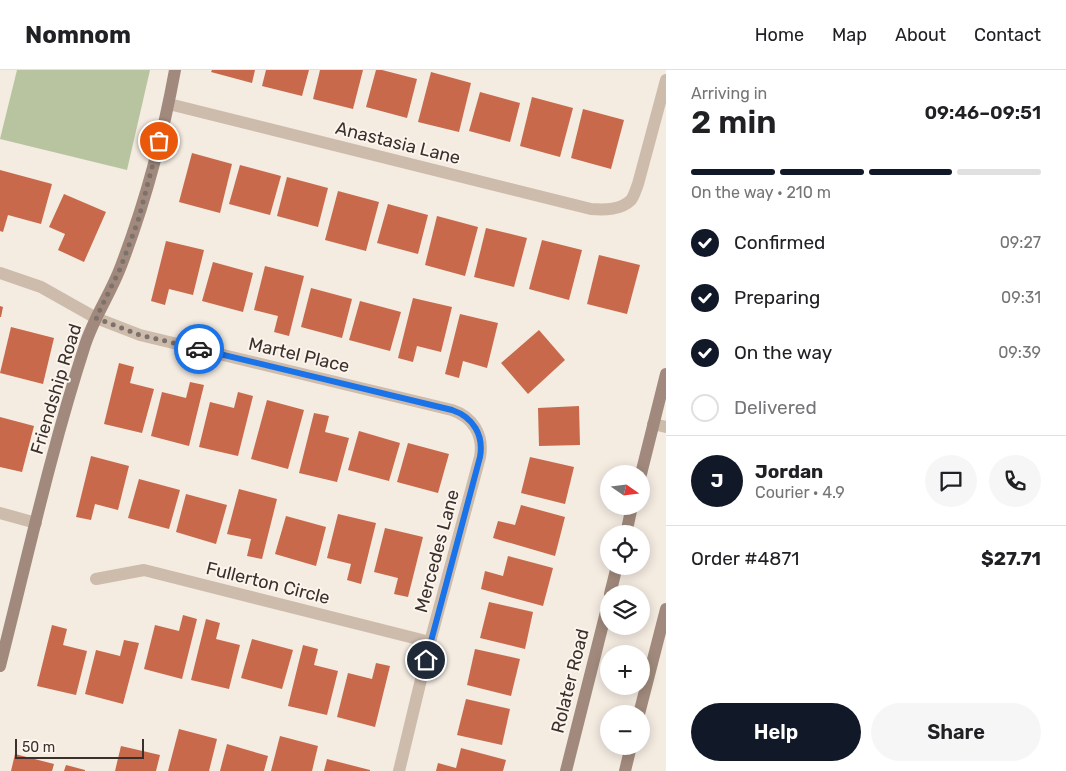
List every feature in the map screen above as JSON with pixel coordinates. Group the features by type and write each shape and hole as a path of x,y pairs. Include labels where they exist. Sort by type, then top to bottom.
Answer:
{"street":[{"name":"Friendship Road","path":"0,666 65,409 86,342 120,269 138,221 169,104 176,70"},
{"name":"Anastasia Lane","path":"169,104 591,209 606,210 620,207 632,199 638,184 666,80"},
{"name":"Martel Place","path":"0,273 41,287 96,318 140,335 452,410 466,416 476,428"},
{"path":"644,465 660,425 666,374"},
{"name":"Mercedes Lane","path":"400,771 430,642 480,457 481,442 476,428"},
{"path":"0,513 36,523"},
{"name":"Fullerton Circle","path":"96,579 144,570 430,642"},
{"path":"641,705 666,609"},
{"name":"Rolater Road","path":"566,771 600,635"},
{"path":"625,771 629,755"}],"green space":[{"path":"17,70 150,70 127,170 0,139"}],"building":[{"path":"212,70 255,70 252,83 211,72"},
{"path":"266,70 309,70 302,96 262,86"},
{"path":"320,70 363,70 353,109 313,99"},
{"path":"376,70 417,79 407,118 366,107"},
{"path":"431,72 471,83 459,132 418,122"},
{"path":"480,92 520,103 510,142 469,131"},
{"path":"532,97 573,108 560,157 520,146"},
{"path":"583,109 624,120 611,169 571,158"},
{"path":"192,153 232,164 220,213 179,202"},
{"path":"240,165 281,176 270,215 229,204"},
{"path":"0,170 52,184 41,224 8,215 3,232 0,231"},
{"path":"287,177 328,188 318,227 277,216"},
{"path":"338,191 379,202 366,251 325,240"},
{"path":"64,194 106,212 84,262 58,250 65,234 49,227"},
{"path":"388,204 428,215 418,254 377,243"},
{"path":"437,216 478,227 465,276 425,265"},
{"path":"486,228 527,238 514,287 474,277"},
{"path":"542,240 582,250 569,300 529,289"},
{"path":"166,241 204,250 193,295 169,289 165,305 151,301"},
{"path":"599,255 640,265 627,314 587,304"},
{"path":"213,262 253,273 243,312 202,301"},
{"path":"265,266 304,276 289,336 274,332 278,316 254,310"},
{"path":"311,288 352,299 342,338 301,327"},
{"path":"413,298 452,307 441,352 417,346 413,362 398,358"},
{"path":"360,301 401,312 390,351 349,340"},
{"path":"0,306 3,307 1,317 0,317"},
{"path":"460,314 498,323 487,368 463,361 459,378 445,374"},
{"path":"11,327 54,338 43,384 0,373"},
{"path":"539,330 565,360 528,394 501,363"},
{"path":"119,363 134,367 130,383 154,389 142,433 104,424"},
{"path":"190,382 204,385 189,446 151,436 162,392 186,398"},
{"path":"238,392 253,396 238,456 199,447 210,402 234,408"},
{"path":"267,400 304,410 288,469 251,459"},
{"path":"579,406 580,445 539,446 538,408"},
{"path":"314,413 329,416 325,432 349,438 337,482 299,473"},
{"path":"0,417 34,426 22,472 0,467"},
{"path":"359,431 400,443 389,481 348,470"},
{"path":"408,443 449,454 438,493 397,482"},
{"path":"91,456 129,466 118,510 95,504 91,520 76,517"},
{"path":"530,457 574,467 565,504 521,493"},
{"path":"139,479 180,490 169,529 128,518"},
{"path":"239,489 277,499 262,559 247,556 251,539 227,534"},
{"path":"186,494 227,505 216,544 176,532"},
{"path":"521,505 565,517 555,556 493,538 498,521 515,525"},
{"path":"338,514 376,523 361,584 347,580 351,564 327,558"},
{"path":"286,516 326,527 316,566 275,554"},
{"path":"385,528 423,537 408,597 394,594 398,578 374,572"},
{"path":"508,556 553,568 543,606 481,589 485,571 503,576"},
{"path":"489,602 533,612 525,649 480,638"},
{"path":"183,615 197,619 182,679 144,669 155,625 179,631"},
{"path":"206,619 220,623 216,639 240,645 229,689 191,680"},
{"path":"52,625 67,629 63,645 87,651 76,695 37,686"},
{"path":"252,639 293,650 282,689 241,678"},
{"path":"124,640 139,643 123,704 85,694 96,650 120,656"},
{"path":"303,645 318,649 314,665 338,671 327,715 288,706"},
{"path":"475,649 520,659 511,696 467,685"},
{"path":"376,663 390,666 375,727 337,717 348,673 372,679"},
{"path":"466,699 510,709 502,745 457,735"},
{"path":"179,729 217,739 209,771 168,771"},
{"path":"280,736 318,746 312,771 271,771"},
{"path":"227,744 268,756 264,771 220,771"},
{"path":"121,746 160,755 156,771 115,771"},
{"path":"461,748 506,760 503,771 436,771 438,763 456,768"},
{"path":"15,754 54,764 52,771 11,771"},
{"path":"327,759 370,770 370,771 324,771"},
{"path":"66,765 85,770 85,771 64,771"}],"way so far":[{"path":"159,141 138,221 120,269 96,318 140,335 199,349"}],"route":[{"path":"199,349 452,410 466,416 471,421 479,434 482,450 426,660"}]}
